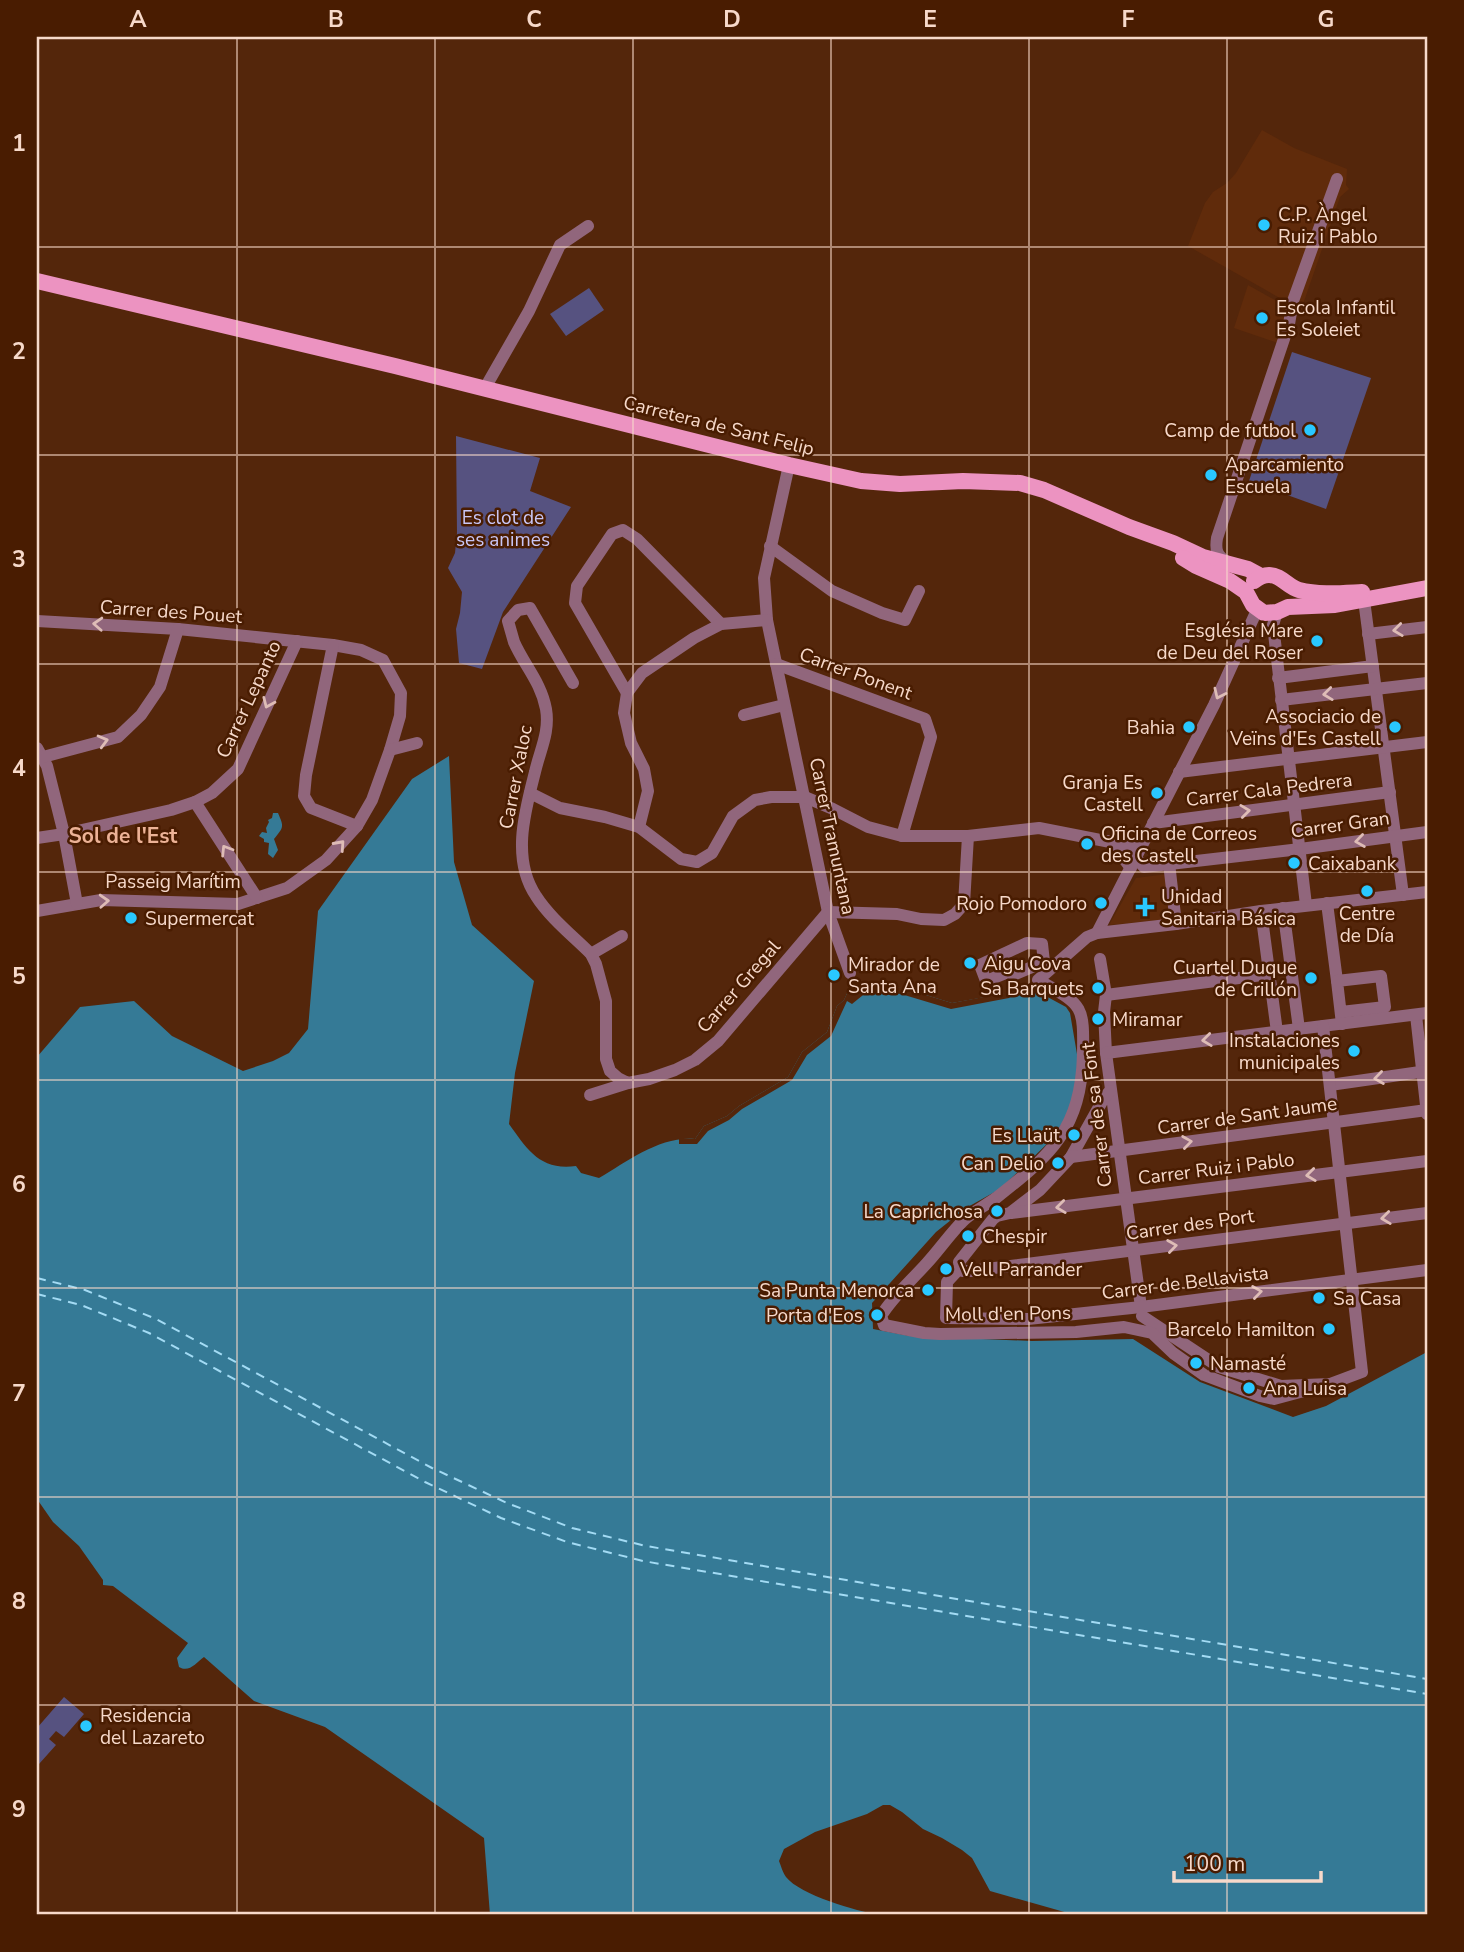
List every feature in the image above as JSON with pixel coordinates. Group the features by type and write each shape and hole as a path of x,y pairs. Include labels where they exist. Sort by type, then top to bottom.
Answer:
{"main road":[{"name":"Carretera de Sant Felip","path":"37,281 861,481 900,484 963,481 1020,483 1044,490 1203,557 1248,569 1261,576"},
{"path":"1129,527 1249,594"},
{"path":"1261,576 1274,576 1302,590 1335,593 1427,588 1335,605 1264,613 1252,605 1249,594 1251,585 1261,576"},
{"path":"1282,609 1292,597 1290,586"}],"street":[{"path":"1231,564 1218,556 1217,538 1289,324 1293,301 1337,179"},
{"path":"485,388 528,311 560,245 588,226"},
{"name":"Carrer Tramuntana","path":"789,465 764,578 767,620 828,912 850,973"},
{"path":"627,693 575,603 577,586 612,534 623,530 637,539 721,624"},
{"path":"770,545 832,592 882,613 905,620 919,591"},
{"path":"1364,600 1403,895"},
{"name":"Carrer Xaloc","path":"573,683 530,608 518,610 508,621 514,643 536,679 546,710 546,738 536,768 522,836 526,875 532,890 542,903 591,954 596,964 606,1002 606,1059 610,1071 623,1081"},
{"path":"1282,609 1273,625 1306,905"},
{"path":"1092,935 1136,858 1214,705 1257,610"},
{"path":"639,827 648,791 644,769 631,743 624,713 627,693 642,673 694,638 721,624 767,620"},
{"name":"Carrer des Pouet","path":"37,621 178,629 333,645 361,650 383,660"},
{"path":"1368,634 1427,627"},
{"path":"77,904 64,834 47,766 39,754 118,737 141,715 160,687 178,629"},
{"name":"Carrer Lepanto","path":"37,838 171,810 212,793 238,769 297,641"},
{"path":"333,645 304,796 311,808 357,826"},
{"name":"Passeig Marítim","path":"37,911 102,900 238,904 288,888 326,860 357,826 372,800 400,716 401,693 383,660"},
{"name":"Carrer Ponent","path":"776,664 925,719 931,737 902,836"},
{"path":"1278,678 1373,666"},
{"path":"1281,700 1427,682"},
{"path":"744,715 784,705"},
{"path":"1179,772 1427,742"},
{"path":"390,750 417,743"},
{"name":"Carrer Cala Pedrera","path":"1153,823 1390,792"},
{"path":"530,793 560,808 639,827 681,859 697,862 712,853 733,816 755,800 771,797 805,797 867,827 902,836 968,836 1039,828 1116,842 1136,858"},
{"path":"195,802 257,898"},
{"name":"Carrer Gran","path":"1136,858 1144,867 1427,832"},
{"path":"828,912 897,914 944,920 955,914 964,904 968,836"},
{"path":"1116,842 1136,858"},
{"path":"1169,863 1176,924"},
{"path":"1092,935 1306,905 1427,892"},
{"path":"1327,903 1341,1018"},
{"path":"1283,908 1299,1029"},
{"path":"1261,911 1277,1032"},
{"name":"Carrer Gregal","path":"590,1095 623,1081 649,1079 675,1070 695,1059 718,1041 828,912"},
{"name":"Moll d'en Pons","path":"1092,935 1038,981 1075,1002 1082,1014 1082,1076 1073,1115 1062,1136 1050,1151 994,1199 963,1221 888,1304 881,1316 884,1325 924,1333 1076,1332 1124,1327 1152,1333 1173,1353 1204,1375 1260,1396 1275,1399 1330,1384"},
{"path":"591,954 622,936"},
{"path":"1027,943 1042,944 1044,962 1013,975 1011,971 986,981 980,965 1027,943"},
{"name":"Carrer de sa Font","path":"1100,959 1106,995 1104,1012 1110,1091 1141,1312"},
{"path":"1106,995 1270,974"},
{"path":"1106,1053 1323,1026 1341,1018 1385,1007 1381,976 1337,981"},
{"path":"1341,1018 1422,1014 1427,1111"},
{"path":"1141,1312 1219,1367 1281,1386 1330,1384 1362,1372 1323,1026"},
{"path":"1330,1085 1425,1071"},
{"path":"960,1268 959,1262 993,1219 1010,1213 1040,1190 1071,1157 1110,1091"},
{"name":"Carrer de Sant Jaume","path":"1071,1157 1427,1111"},
{"name":"Carrer Ruiz i Pablo","path":"1010,1213 1427,1161"},
{"name":"Carrer des Port","path":"960,1268 962,1271 971,1271 1427,1213"},
{"name":"Carrer de Bellavista","path":"960,1268 947,1282 946,1318 1027,1319 1141,1312 1427,1270"}],"shaded area":[{"name":"C.P. Àngel Ruiz i Pablo","path":"1262,130 1294,148 1347,169 1346,185 1349,189 1340,197 1301,310 1188,246 1205,203 1213,192 1236,173"},
{"name":"Escola Infantil Es Soleiet","path":"1248,285 1289,308 1278,343 1234,328"},
{"name":"Unidad Sanitaria Básica","path":"1168,874 1173,919 1109,925 1136,878"}],"green space":[{"path":"589,288 604,310 566,336 550,314"},
{"name":"Camp de futbol","path":"1292,352 1371,378 1326,509 1249,481"},
{"name":"Es clot de ses animes","path":"456,436 540,458 530,491 571,507 503,612 482,669 459,663 456,629 462,592 448,568 455,553 457,533"},
{"path":"64,1697 84,1714 64,1737 56,1731 49,1739 56,1745 39,1764 37,1728"}],"water":[{"path":"449,756 454,862 472,925 534,981 515,1073 509,1124 529,1150 544,1162 564,1167 576,1166 581,1173 599,1178 633,1157 669,1141 695,1139 704,1126 727,1116 788,1077 802,1052 827,1032 837,1006 844,1000 849,989 854,987 903,988 952,1003 1029,987 1066,1007 1070,1013 1078,1060 1076,1088 1069,1114 1048,1143 1000,1189 966,1208 936,1232 872,1303 873,1329 910,1336 1032,1341 1133,1339 1200,1382 1293,1417 1326,1406 1427,1352 1427,1915 1075,1915 990,1891 972,1858 923,1829 902,1812 890,1805 883,1805 867,1814 815,1832 784,1849 779,1861 786,1877 803,1890 844,1906 879,1915 490,1915 484,1838 325,1727 254,1701 204,1657 189,1668 179,1667 177,1658 188,1643 113,1586 103,1585 103,1580 79,1546 53,1522 37,1499 37,1057 80,1007 134,1001 172,1036 243,1071 289,1053 308,1029 318,911 412,779"},
{"path":"273,813 278,813 282,824 274,839 278,850 273,858 268,854 269,843 259,836 262,832 267,833 268,820"}],"pier":[{"path":"873,986 903,988 952,1003 1015,991 1009,998 951,1009 901,994 868,991 852,1004 847,1001 831,1036 807,1055 792,1080 708,1131 697,1144 679,1144 679,1139 695,1139 704,1126 727,1116 788,1077 802,1052 827,1032 837,1006 844,1000 849,989"}],"ferry route":[{"path":"37,1278 85,1290 156,1319 432,1468 507,1503 572,1528 646,1546 1427,1679"},
{"path":"37,1294 81,1305 149,1333 425,1482 501,1518 567,1542 643,1561 1427,1694"}],"place":[{"name":"C.P. Àngel Ruiz i Pablo","path":"1264,225"},
{"name":"Escola Infantil Es Soleiet","path":"1262,318"},
{"name":"Camp de futbol","path":"1310,430"},
{"name":"Aparcamiento Escuela","path":"1211,475"},
{"name":"Església Mare de Deu del Roser","path":"1317,641"},
{"name":"Bahia","path":"1189,727"},
{"name":"Associacio de Veïns d'Es Castell","path":"1395,727"},
{"name":"Granja Es Castell","path":"1157,793"},
{"name":"Oficina de Correos des Castell","path":"1087,844"},
{"name":"Caixabank","path":"1294,863"},
{"name":"Centre de Día","path":"1367,891"},
{"name":"Rojo Pomodoro","path":"1101,903"},
{"name":"Unidad Sanitaria Básica","path":"1145,907"},
{"name":"Supermercat","path":"131,918"},
{"name":"Aigu Cova","path":"970,963"},
{"name":"Mirador de Santa Ana","path":"834,975"},
{"name":"Cuartel Duque de Crillón","path":"1311,978"},
{"name":"Sa Barquets","path":"1098,988"},
{"name":"Miramar","path":"1098,1019"},
{"name":"Instalaciones municipales","path":"1354,1051"},
{"name":"Es Llaüt","path":"1074,1135"},
{"name":"Can Delio","path":"1058,1163"},
{"name":"La Caprichosa","path":"997,1211"},
{"name":"Chespir","path":"968,1236"},
{"name":"Vell Parrander","path":"946,1269"},
{"name":"Sa Punta Menorca","path":"928,1290"},
{"name":"Sa Casa","path":"1319,1298"},
{"name":"Porta d'Eos","path":"877,1315"},
{"name":"Barcelo Hamilton","path":"1329,1329"},
{"name":"Namasté","path":"1196,1363"},
{"name":"Ana Luisa","path":"1249,1388"},
{"name":"Residencia del Lazareto","path":"86,1726"}],"district":[{"name":"Sol de l'Est","path":"123,836"}]}
